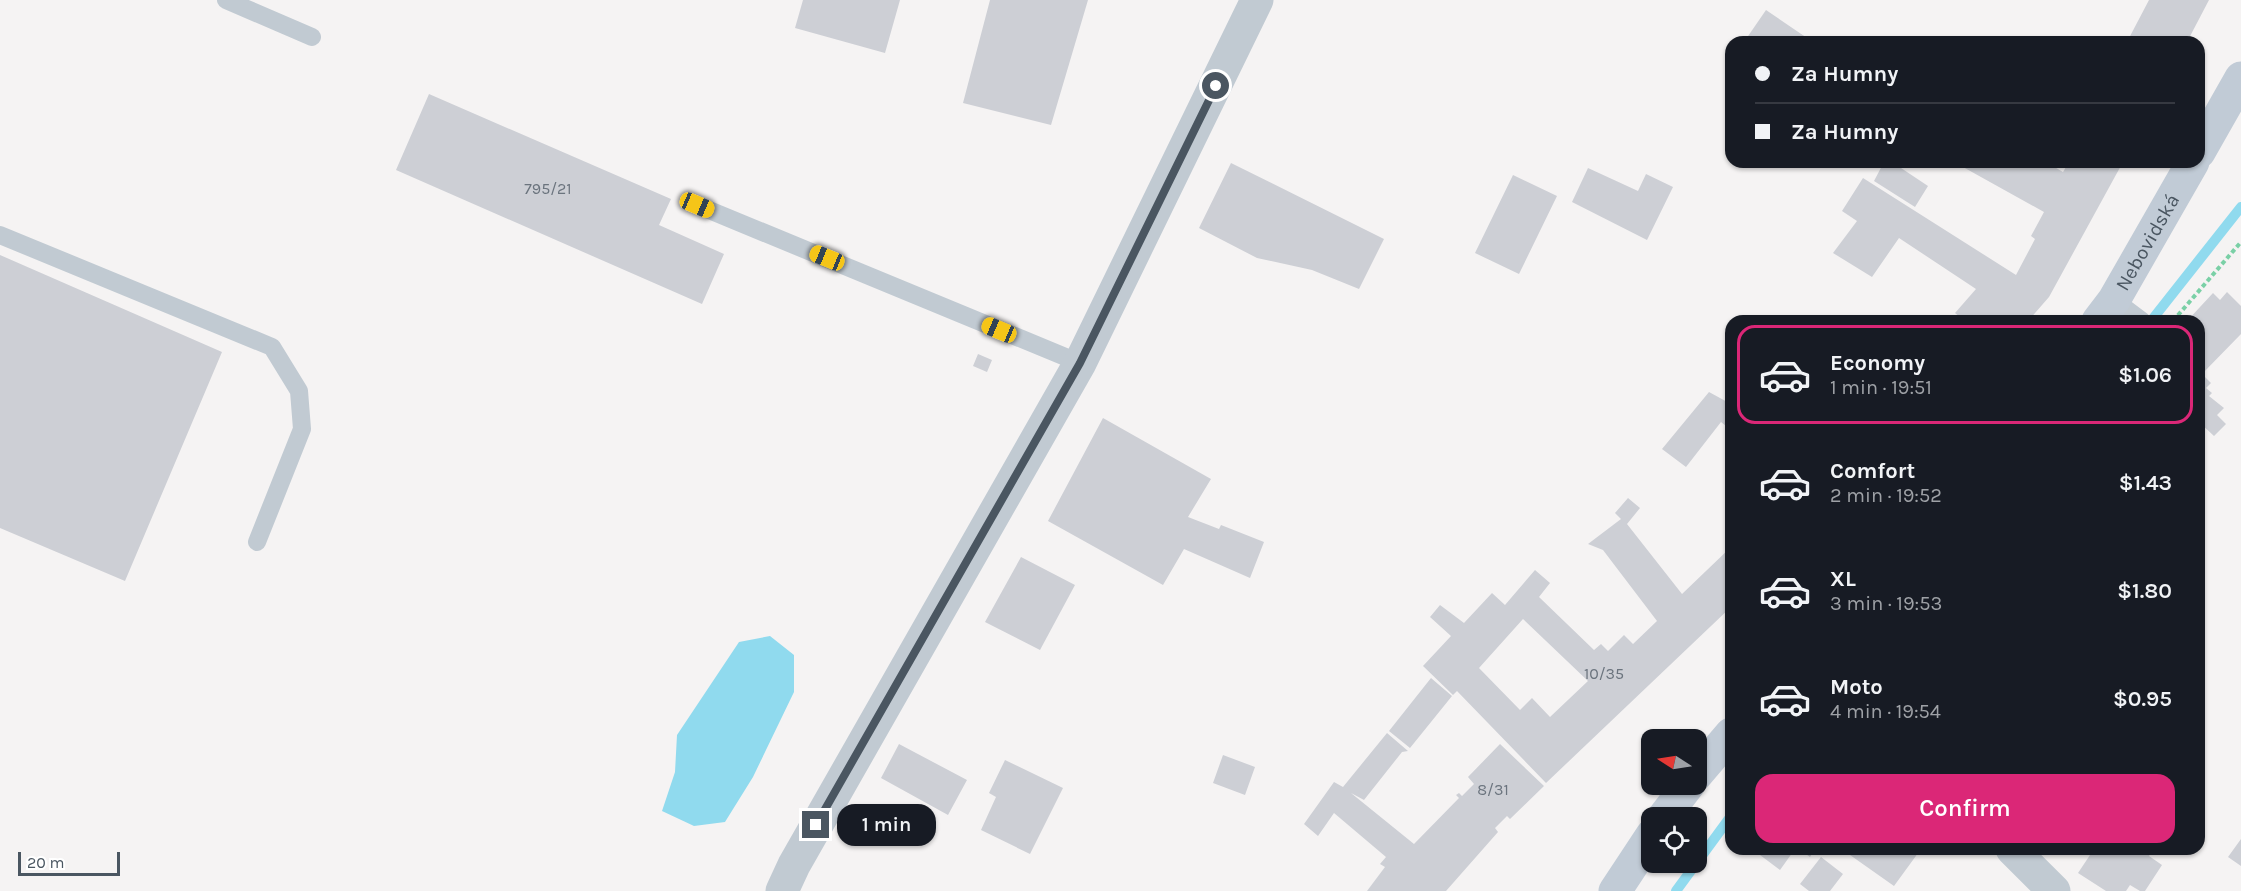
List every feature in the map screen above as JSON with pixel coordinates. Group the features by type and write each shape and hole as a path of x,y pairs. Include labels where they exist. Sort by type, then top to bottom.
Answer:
{"street":[{"path":"782,891 794,865 1080,363 1257,0"},
{"path":"2205,141 2241,78"},
{"name":"Nebovidská","path":"2106,310 2189,168"},
{"path":"1707,762 1725,741"},
{"path":"1671,807 1681,795"},
{"path":"1615,891 1641,852"},
{"path":"2018,855 2054,891"}],"lane":[{"path":"226,0 312,37"},
{"path":"697,205 1080,363"},
{"path":"0,235 272,347 299,391 302,429 257,542"},
{"path":"2106,310 2122,315"}],"path":[{"path":"2178,315 2241,242"}],"water":[{"path":"770,636 794,655 794,692 753,777 725,822 694,826 662,811 675,772 677,735 739,642"}],"building":[{"path":"803,0 900,0 885,53 795,28"},
{"path":"990,0 1088,0 1051,125 963,103"},
{"path":"2149,0 2209,0 2190,36 2130,36"},
{"path":"1766,10 1804,36 1748,36"},
{"path":"429,94 671,199 659,225 724,254 702,304 396,170"},
{"path":"1231,163 1384,239 1359,289 1312,270 1257,258 1199,228"},
{"path":"1588,168 1638,191 1646,174 1673,187 1647,240 1572,202"},
{"path":"1881,168 1901,168 1928,186 1915,207 1874,181"},
{"path":"1965,168 2056,168 2063,172 2065,168 2120,168 2049,297 2033,315 1958,315 1955,313 1976,289 1899,238 1872,277 1833,253 1857,221 1842,211 1863,178 2016,275 2035,239 2031,236 2044,212"},
{"path":"1513,175 1557,196 1519,274 1475,253"},
{"path":"0,255 222,352 125,581 0,528"},
{"path":"2227,292 2241,306 2241,334 2205,371 2205,315 2193,315 2213,293 2220,300"},
{"path":"978,354 992,360 987,372 973,366"},
{"path":"2205,377 2211,383 2206,388 2212,393 2209,396 2224,408 2217,415 2226,424 2214,436 2205,428"},
{"path":"1709,392 1725,401 1725,425 1721,422 1686,467 1662,449"},
{"path":"1103,418 1211,479 1188,517 1219,529 1221,525 1264,542 1250,578 1184,549 1163,585 1048,521"},
{"path":"1628,498 1640,508 1627,524 1682,594 1725,553 1725,613 1546,783 1457,691 1453,695 1423,666 1451,636 1430,617 1440,605 1464,623 1492,593 1505,605 1535,570 1550,583 1539,597 1594,650 1601,644 1608,651 1624,635 1633,644 1657,621 1603,550 1588,544 1621,519 1615,513","holes":["1523,619 1588,681 1550,717 1532,698 1520,710 1479,668"]},
{"path":"1021,557 1075,585 1040,650 985,622"},
{"path":"1431,678 1452,696 1410,748 1389,731"},
{"path":"1387,733 1408,751 1402,752 1364,800 1351,793 1414,844 1459,798 1456,795 1459,793 1462,796 1474,784 1468,777 1500,744 1544,786 1510,819 1507,816 1495,828 1498,832 1446,891 1367,891 1385,867 1380,864 1386,857 1334,813 1318,836 1304,824 1334,782 1343,787"},
{"path":"899,744 967,780 948,815 881,778"},
{"path":"1223,755 1255,767 1245,795 1213,783"},
{"path":"1005,760 1063,788 1030,854 981,830 996,797 989,793"},
{"path":"2241,839 2241,866 2228,857"},
{"path":"1760,855 1791,855 1780,870"},
{"path":"1850,855 1917,855 1894,886"},
{"path":"2090,855 2150,855 2162,865 2145,891 2140,891 2130,885 2126,891 2106,891 2078,873"},
{"path":"1821,857 1843,874 1830,891 1809,891 1800,884"}],"waterway":[{"path":"2156,315 2241,207"},
{"path":"1676,891 1725,824"}],"route":[{"path":"816,825 1080,363 1216,86"}]}
